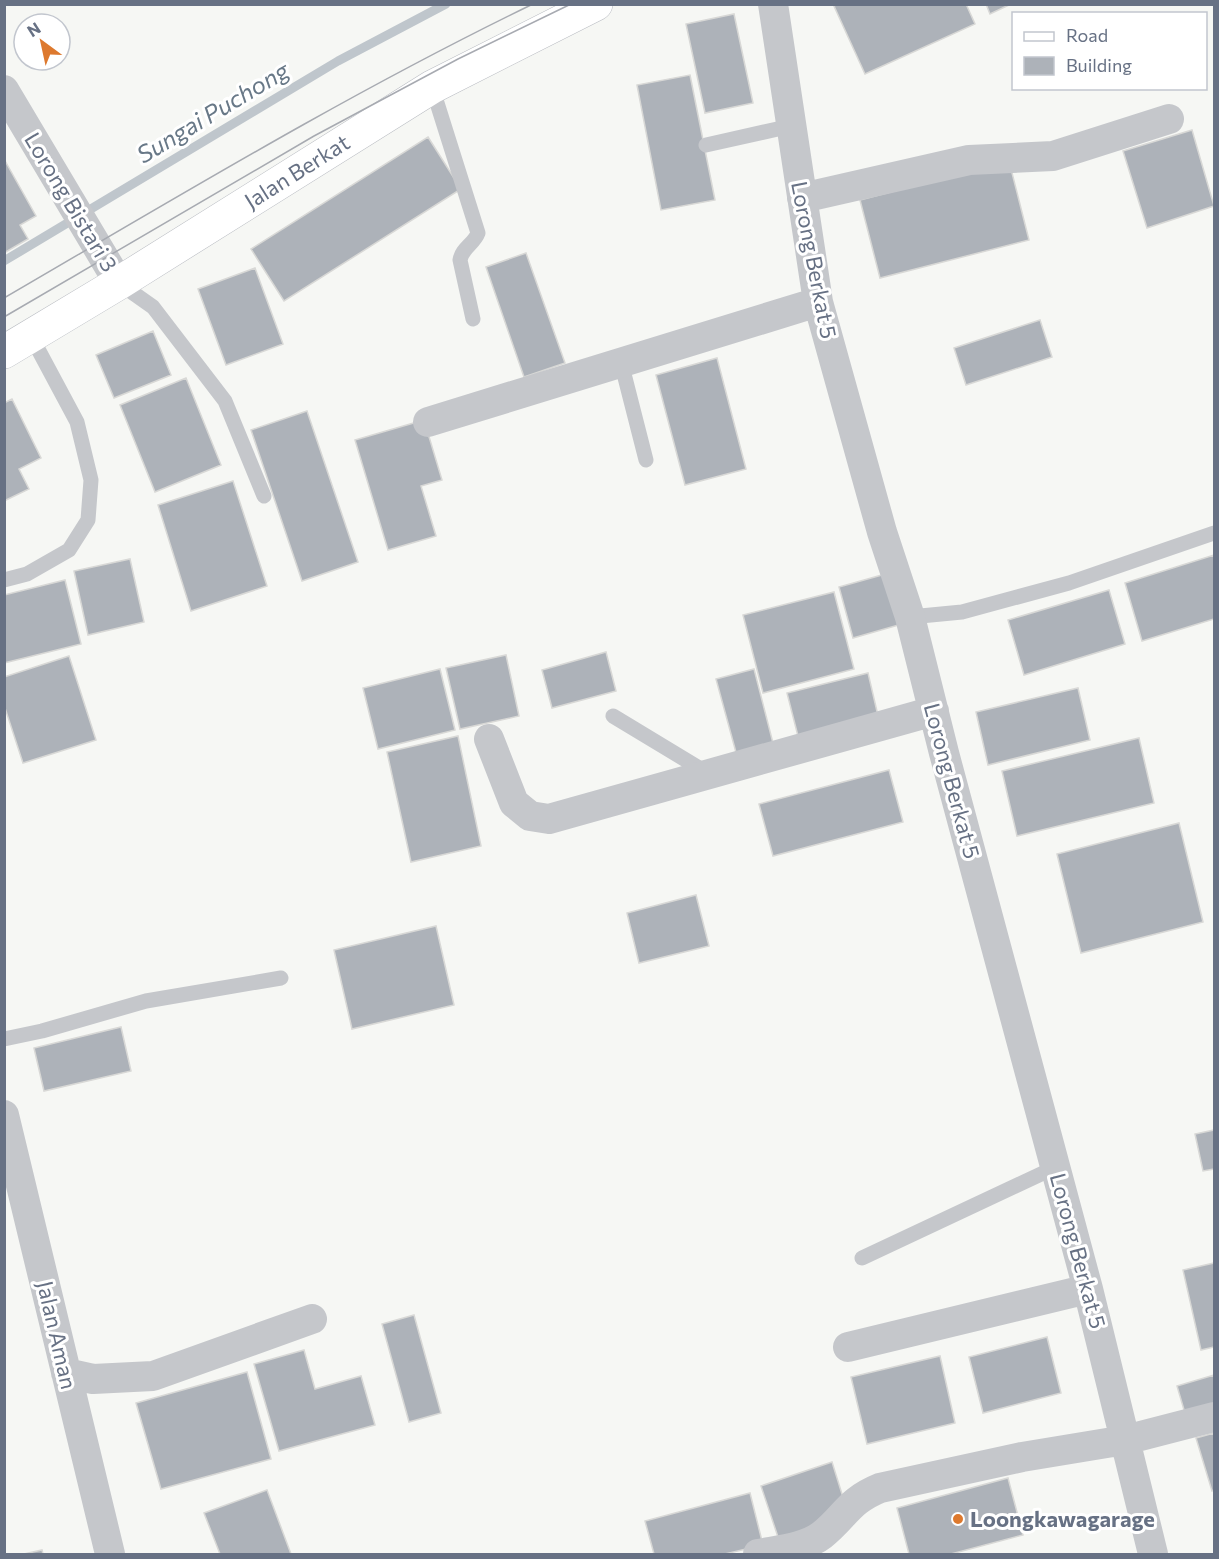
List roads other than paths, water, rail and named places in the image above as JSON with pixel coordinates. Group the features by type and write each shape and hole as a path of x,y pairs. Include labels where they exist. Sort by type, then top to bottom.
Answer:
{"street":[{"name":"Jalan Berkat","path":"18,344 119,284 432,87 596,4"},
{"name":"Lorong Berkat 5","path":"773,4 818,302 882,531 910,617 1088,1288 1153,1554"},
{"name":"Lorong Bistari 3","path":"4,90 119,284"},
{"path":"802,198 969,160 1053,156 1169,119"},
{"path":"428,422 818,302"},
{"path":"489,739 514,803 530,816 549,819 934,711"},
{"name":"Jalan Aman","path":"4,1115 110,1554"},
{"path":"848,1347 1088,1288"},
{"path":"66,1373 93,1379 153,1376 312,1318"},
{"path":"758,1554 805,1543 821,1536 854,1502 880,1488 1022,1457 1125,1440 1215,1417"}],"lane":[{"path":"432,87 478,233 474,242 462,252 460,260 473,319"},
{"path":"706,145 791,126"},
{"path":"119,284 153,307 225,401 264,496"},
{"path":"4,580 27,574 69,550 88,520 91,480 77,422 18,344"},
{"path":"621,362 646,460"},
{"path":"910,617 962,612 1069,583 1215,533"},
{"path":"613,716 709,774"},
{"path":"4,1039 42,1031 146,1001 281,978"},
{"path":"862,1258 1056,1167"}],"waterway":[{"name":"Sungai Puchong","path":"4,261 338,61 446,4"}],"tram line":[{"path":"4,298 332,109 533,4"},
{"path":"4,317 314,136 458,59 571,4"}],"place":[{"name":"Loongkawagarage","path":"958,1519"}]}
